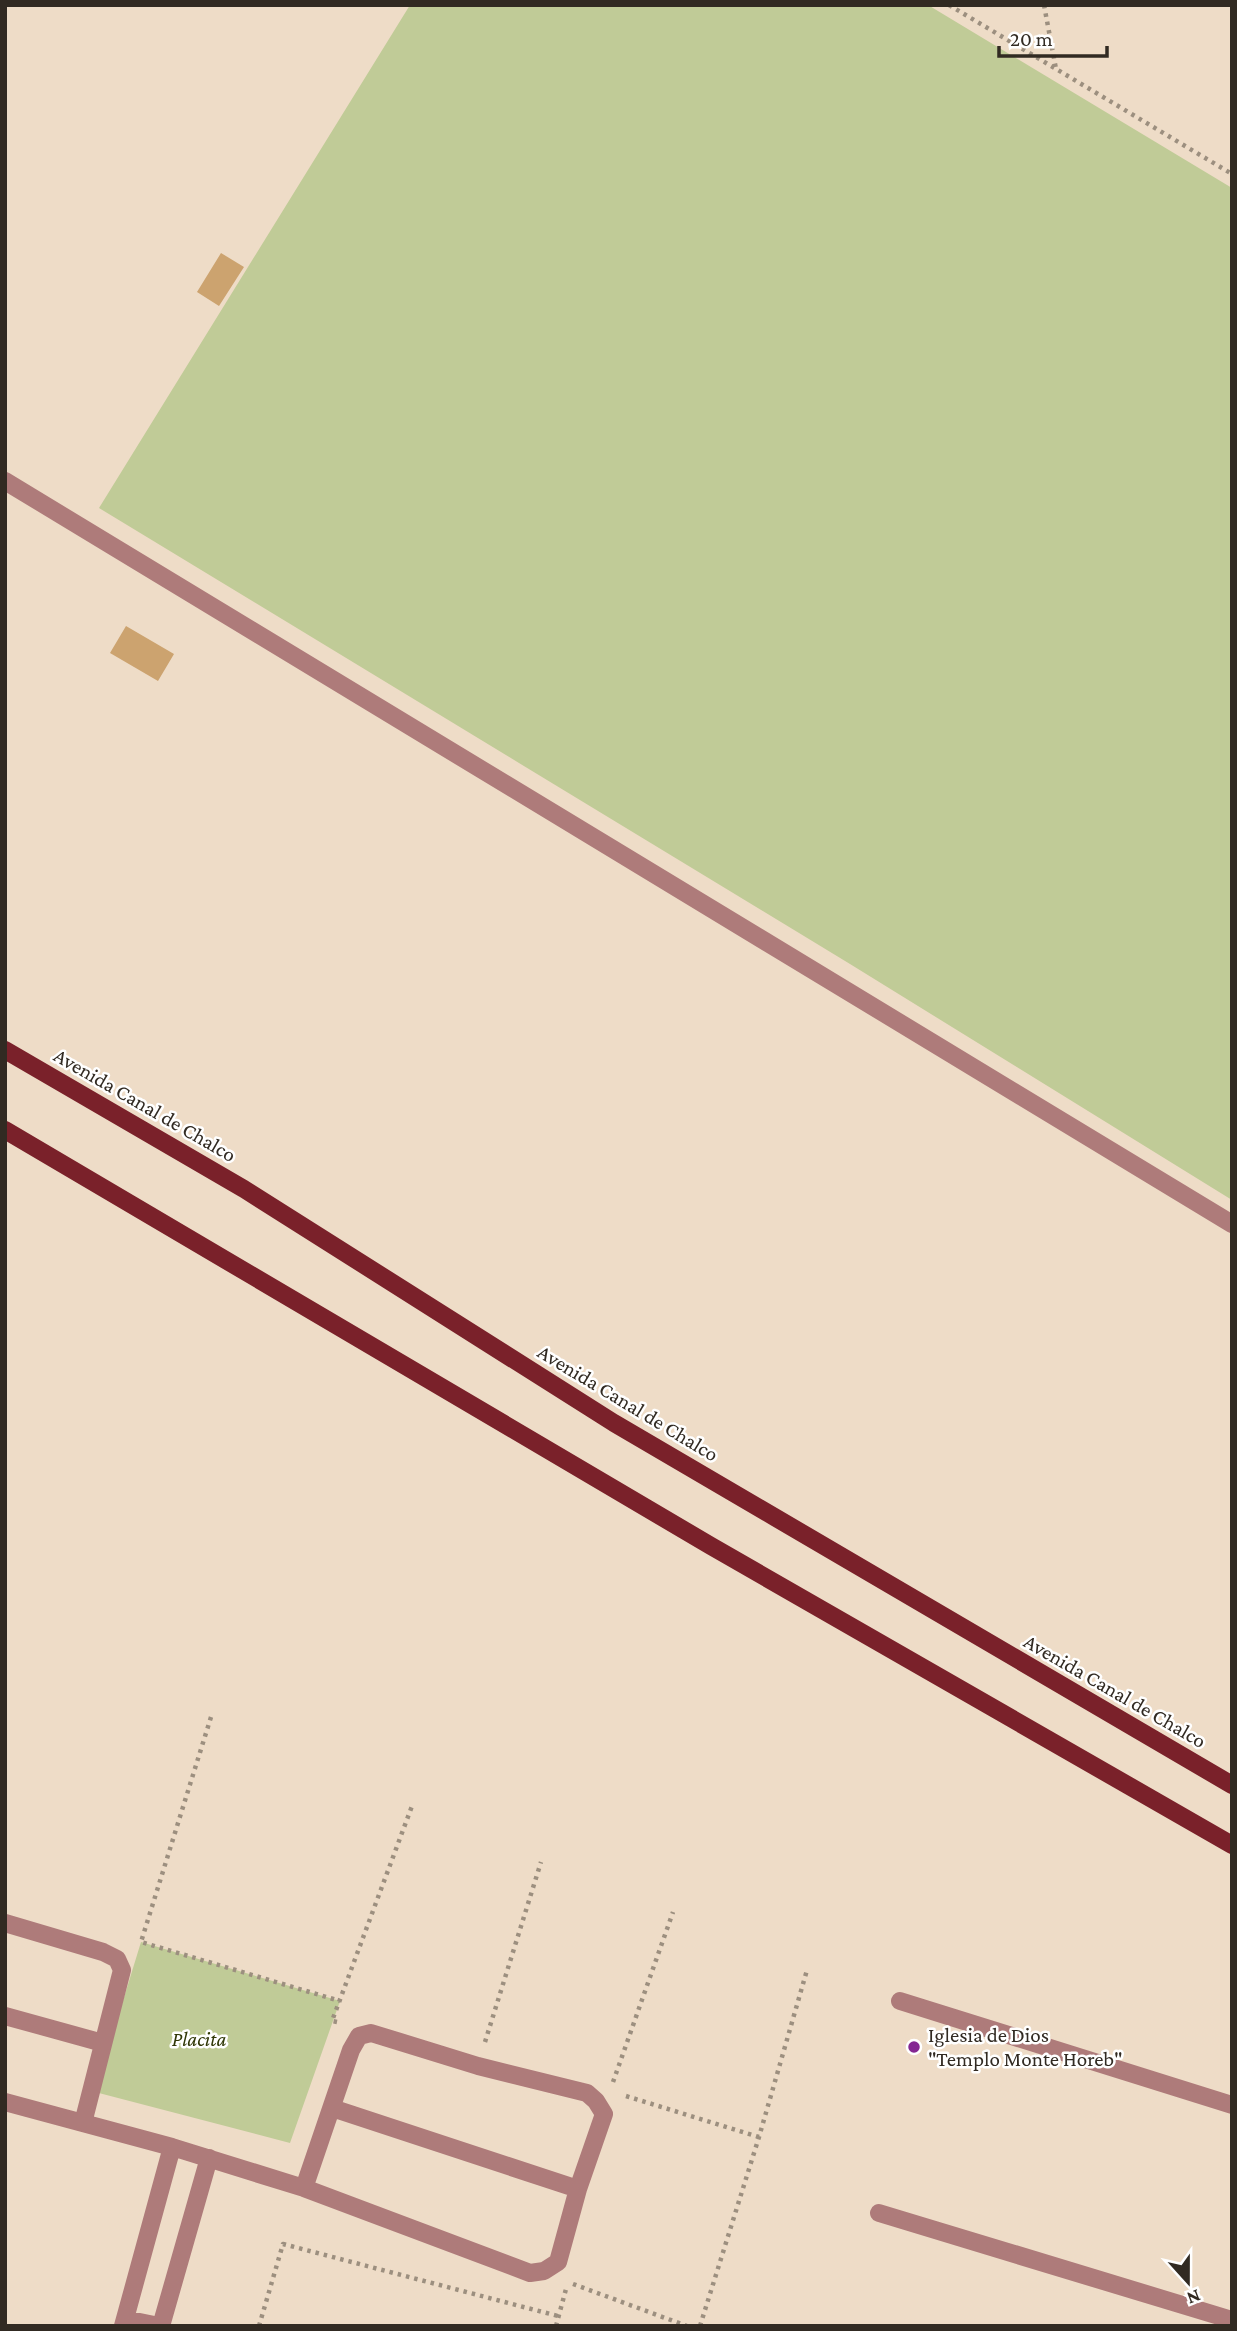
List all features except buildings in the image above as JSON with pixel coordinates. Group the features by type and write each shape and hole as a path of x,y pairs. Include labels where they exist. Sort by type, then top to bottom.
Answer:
{"main road":[{"name":"Avenida Canal de Chalco","path":"5,1050 244,1189 614,1423 1232,1785"},
{"path":"5,1130 699,1539 1232,1845"}],"street":[{"path":"5,481 1232,1224"},
{"path":"5,1923 103,1952 117,1959 122,1970 83,2123"},
{"path":"900,2001 1232,2105"},
{"path":"5,2016 103,2043"},
{"path":"5,2102 172,2147 304,2188 530,2273 544,2271 558,2262 578,2189 604,2114 587,2093 478,2066 371,2033 359,2036 351,2050 304,2188"},
{"path":"332,2108 578,2189"},
{"path":"172,2147 124,2323 160,2326 209,2158"},
{"path":"879,2213 1232,2320"}],"path":[{"path":"949,5 1232,174"},
{"path":"1044,5 1057,70"},
{"path":"211,1717 141,1941 340,2001"},
{"path":"346,2025 332,2021 412,1806"},
{"path":"478,2066 541,1862"},
{"path":"610,2091 673,1912"},
{"path":"700,2326 759,2137 807,1970"},
{"path":"622,2095 759,2137"},
{"path":"259,2326 283,2244 558,2316"},
{"path":"556,2326 568,2282 687,2326"}],"green space":[{"path":"410,5 928,5 1232,188 1232,1200 850,964 99,508"},
{"name":"Placita","path":"141,1942 340,2001 290,2143 95,2092"}],"place":[{"name":"Iglesia de Dios \"Templo Monte Horeb\"","path":"914,2047"}]}
